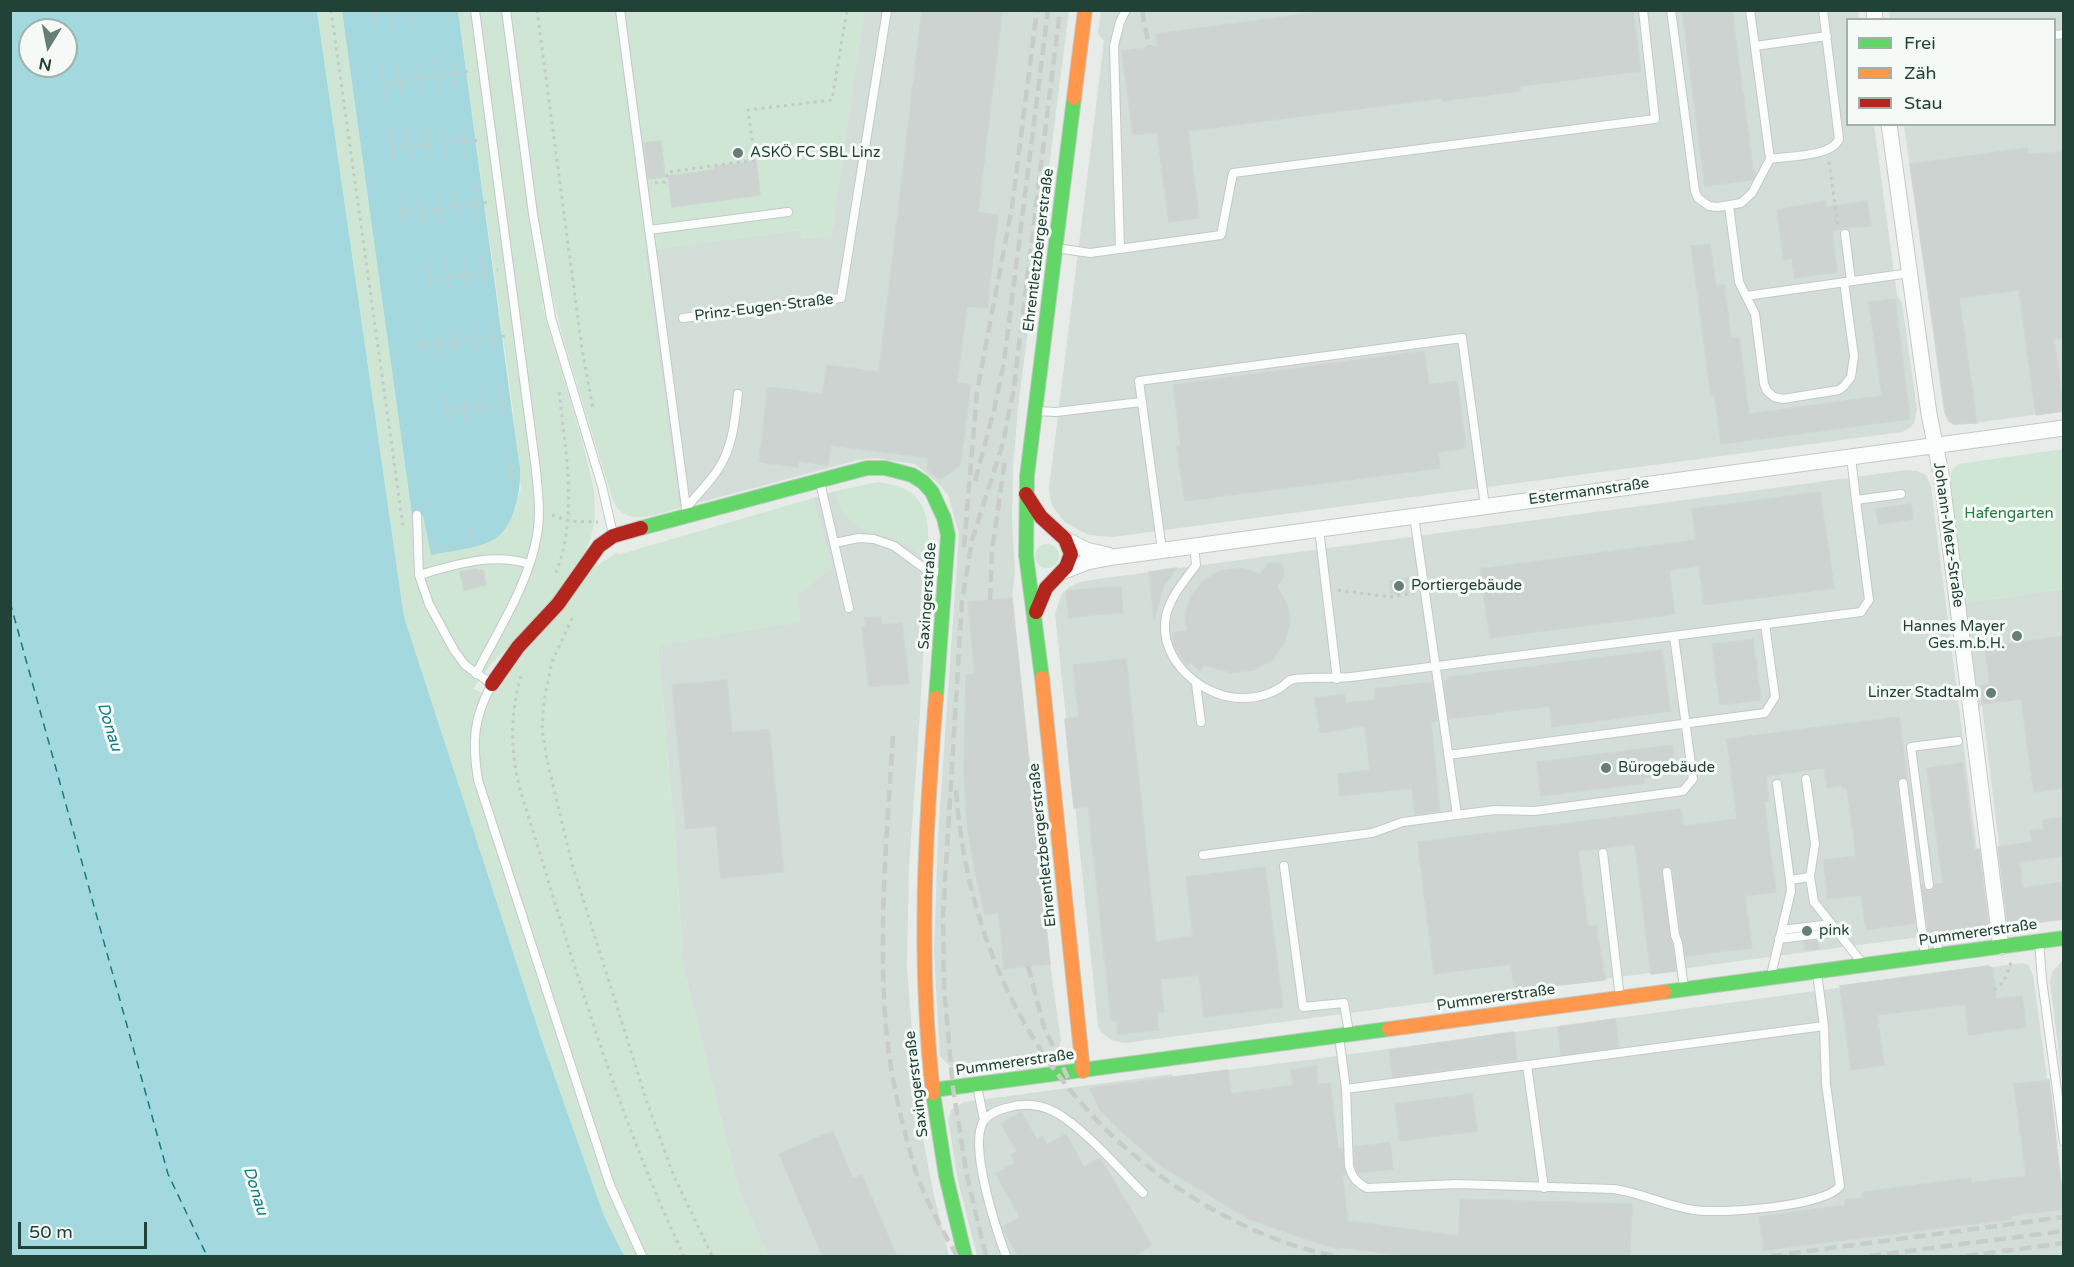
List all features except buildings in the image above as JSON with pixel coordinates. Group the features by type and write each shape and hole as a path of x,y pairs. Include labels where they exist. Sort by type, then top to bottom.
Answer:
{"street":[{"name":"Ehrentletzbergerstraße","path":"1083,1071 1035,616 1026,558 1026,494 1085,10"},
{"name":"Johann-Metz-Straße","path":"1889,126 1941,474 2001,947"},
{"name":"Estermannstraße","path":"1061,573 1087,562 1162,550 2064,428"},
{"name":"Saxingerstraße","path":"492,684 518,648 558,604 599,546 613,536 686,513 867,468 900,470 924,482 938,499 946,521 948,535 924,893 925,1011 933,1090 948,1179 965,1257"},
{"path":"1026,494 1041,517 1062,537"},
{"path":"1061,573 1046,577 1038,574 1030,567 1026,558 1029,542 1039,534 1051,532 1062,537"},
{"name":"Ehrentletzbergerstraße","path":"1035,616 1042,593 1069,565 1071,554 1062,537"},
{"name":"Estermannstraße","path":"1062,537 1086,550 1114,557"},
{"name":"Pummererstraße","path":"933,1090 2064,938"}],"lane":[{"path":"475,10 536,470 539,510 537,532 529,564 477,674"},
{"path":"506,10 535,226 551,318 602,486 613,536"},
{"path":"620,10 686,513"},
{"name":"Prinz-Eugen-Straße","path":"683,318 841,298 887,10"},
{"path":"1120,249 1114,46 1120,22 1126,10"},
{"path":"1056,248 1090,253 1221,235 1233,173 1655,118 1643,10"},
{"path":"1671,10 1695,191 1698,198 1709,206 1729,206 1741,203 1748,198 1770,159 1750,10"},
{"path":"1770,159 1828,151 1837,144 1840,133 1823,10"},
{"path":"1755,46 1827,36"},
{"path":"1729,206 1739,282 1755,314 1764,384 1767,392 1774,397 1783,399 1831,392 1844,386 1851,376 1854,367 1845,234"},
{"path":"649,230 788,212"},
{"path":"1746,296 1910,273"},
{"path":"1162,550 1138,381 1462,338 1485,507"},
{"path":"686,513 723,460 735,420 738,394"},
{"path":"1035,411 1056,412 1142,402"},
{"path":"1194,546 1196,565 1176,592 1168,609 1165,622 1168,643 1178,665 1196,684 1212,693 1228,697 1262,696 1292,679 1337,679 1861,612 1869,600 1851,456"},
{"path":"820,481 849,608"},
{"path":"1856,500 1901,494"},
{"path":"417,515 419,574 429,604 454,650 465,664 492,684 480,710 474,732 478,780 604,1167 642,1257"},
{"path":"1414,516 1457,815"},
{"path":"1319,530 1337,679"},
{"path":"834,543 859,538 874,539 894,546 924,567 946,574"},
{"path":"419,574 450,566 500,558 529,564"},
{"path":"1448,755 1765,713 1775,698 1765,624"},
{"path":"1203,855 1372,833 1403,822 1495,810 1535,811 1683,791 1693,779 1674,636"},
{"path":"1196,684 1201,722"},
{"path":"1929,885 1911,747 1958,741"},
{"path":"1806,779 1815,844 1810,878 1814,902 1864,965"},
{"path":"1904,783 1932,956"},
{"path":"1770,978 1791,891 1777,784"},
{"path":"1603,854 1620,998"},
{"path":"1284,866 1303,1007 1344,1003 1349,1166 1351,1176 1358,1184 1367,1188 1457,1184 1630,1191 1674,1206 1708,1212 1803,1202 1836,1192 1840,1186 1826,1084 1824,1026 1816,972"},
{"path":"1667,872 1684,990"},
{"path":"1790,880 1810,878"},
{"path":"1782,930 1831,924"},
{"path":"1779,939 1837,932"},
{"path":"1932,956 1936,935"},
{"path":"2039,941 2042,980 2064,1142"},
{"path":"1346,1089 1824,1026"},
{"path":"1527,1065 1544,1188"},
{"path":"976,1085 984,1120"},
{"path":"1006,1257 994,1223 984,1178 979,1140 979,1132 984,1120 997,1111 1016,1105 1038,1105 1055,1112 1073,1125 1143,1193"}],"path":[{"path":"331,10 404,526"},
{"path":"376,31 374,13 409,10 412,27"},
{"path":"428,10 429,24"},
{"path":"447,10 448,21"},
{"path":"537,10 580,338 593,411"},
{"path":"643,185 665,182 668,172 755,160 748,110 832,100 847,10"},
{"path":"392,12 394,28"},
{"path":"452,57 457,89"},
{"path":"434,60 439,92"},
{"path":"416,62 421,95"},
{"path":"398,65 403,98"},
{"path":"381,68 386,100"},
{"path":"383,84 470,71"},
{"path":"462,125 465,157"},
{"path":"444,126 447,159"},
{"path":"426,128 429,160"},
{"path":"407,129 410,162"},
{"path":"391,130 394,162"},
{"path":"392,147 479,140"},
{"path":"1828,151 1839,233 1844,232 1845,234"},
{"path":"473,188 477,220"},
{"path":"455,191 459,222"},
{"path":"437,194 441,225"},
{"path":"418,197 423,227"},
{"path":"400,200 404,230"},
{"path":"402,214 489,202"},
{"path":"482,256 486,287"},
{"path":"464,259 468,290"},
{"path":"445,261 450,292"},
{"path":"427,264 432,294"},
{"path":"429,280 498,270"},
{"path":"490,323 494,352"},
{"path":"473,324 476,355"},
{"path":"454,327 458,357"},
{"path":"436,329 439,359"},
{"path":"418,331 421,361"},
{"path":"420,346 506,336"},
{"path":"555,576 569,521 568,461 558,382"},
{"path":"500,388 503,419"},
{"path":"481,391 485,422"},
{"path":"463,393 467,424"},
{"path":"445,395 449,425"},
{"path":"447,411 516,402"},
{"path":"507,452 513,490"},
{"path":"510,471 520,470"},
{"path":"539,510 569,521 610,522"},
{"path":"471,526 474,545"},
{"path":"430,534 434,551 455,546 456,549"},
{"path":"1326,589 1390,597 1425,592"},
{"path":"574,613 558,647 547,683 542,729 547,760 572,864 656,1128 673,1174 712,1257"},
{"path":"523,670 514,703 512,735 514,765 519,789 577,972 629,1125 662,1210 684,1257"},
{"path":"1994,990 2007,977 2011,962"}],"shaded area":[{"path":"864,11 1069,11 1018,408 1012,520 1015,572 1012,598 1050,964 1061,1041 1059,1048 1046,1057 959,1069 951,1067 940,1056 934,953 938,836 959,534 948,495 939,484 915,464 875,458 858,460 679,508 644,250 801,230 802,239 831,235"},
{"path":"1101,11 1858,11 1859,18 1846,18 1846,126 1874,126 1897,295 1902,303 1917,409 1914,423 1902,432 1112,537 1089,535 1078,530 1065,522 1056,511 1051,503 1049,488 1104,41 1098,34"},
{"path":"1889,11 2063,11 2063,411 1967,424 1953,422 1944,413 1904,126 2056,126 2056,18 1890,18"},
{"path":"1907,470 1926,475 1931,487 1987,928 1125,1043 1113,1041 1101,1032 1098,1025 1055,613 1062,594 1069,587 1080,582 1098,579"},
{"path":"835,491 838,500 861,528 893,538 912,548 928,561 909,867 907,968 917,1096 923,1138 949,1256 768,1256 738,1189 683,965 676,848 658,645 800,622 797,595 832,567 813,498"},
{"path":"2063,589 2063,919 2009,926 1982,706 1979,706 1965,603"},
{"path":"2063,960 2063,1089 2050,981 2052,972"},
{"path":"2022,963 2028,965 2033,975 2063,1197 2063,1256 977,1256 958,1181 948,1119 952,1109 964,1102 1172,1074 1173,1077 1315,1059"}],"green space":[{"path":"317,11 342,11 412,515 423,516 431,554 493,540 505,527 516,507 521,487 512,403 458,11 864,11 831,236 802,239 801,230 644,251 679,508 646,517 637,517 629,516 616,506 564,342 552,294 542,305 582,440 594,490 595,518 583,558 550,607 492,663 473,689 491,696 592,569 616,553 621,554 813,498 832,567 797,595 800,622 658,646 676,848 683,965 738,1189 768,1256 624,1256 604,1216 541,1038 404,617"},
{"name":"Hafengarten","path":"2063,449 2063,589 1965,603 1950,479 1952,470 1958,464"},
{"path":"878,482 895,485 908,491 923,507 927,518 928,561 897,540 859,527 844,514 835,491"},
{"path":"1047,544 1056,547 1059,556 1056,565 1047,568 1038,565 1035,556 1038,547"}],"water":[{"name":"Donau","path":"10,11 317,11 404,617 541,1038 604,1216 624,1256 11,1256"},
{"path":"342,11 458,11 520,470 519,489 511,520 499,536 470,548 431,555 423,516 412,515"}],"ferry route":[{"path":"10,602 168,1174 207,1256"}],"railway":[{"path":"964,547 977,392 1012,207 1037,10"},
{"path":"975,481 1004,363 1048,10"},
{"path":"1014,386 1060,10"},
{"path":"1142,10 1149,47"},
{"path":"986,1256 967,1176 953,1088 944,988 943,915 962,601 972,540 1003,443 1016,377"},
{"path":"990,600 992,550 1005,460"},
{"path":"893,736 883,919 884,992 890,1063 918,1178 957,1256"},
{"path":"956,790 964,852 978,913 999,971 1026,1025 1059,1076 1099,1122 1145,1164 1197,1200 1263,1234 1298,1247 1334,1256"},
{"path":"1028,966 1044,1027 1068,1078"},
{"path":"1771,1256 2064,1217"},
{"path":"1869,1256 2064,1231"},
{"path":"1966,1256 2064,1243"}],"traffic: fast":[{"path":"1042,678 1026,555 1027,476 1074,98"},
{"path":"641,528 867,468 885,468 912,475 932,492 944,518 948,535 936,698"},
{"path":"1664,992 2064,938"},
{"path":"933,1090 1389,1029"},
{"path":"933,1093 946,1176 965,1256"}],"traffic: slow":[{"path":"1074,98 1085,10"},
{"path":"1042,678 1083,1071"},
{"path":"933,1093 928,1044 924,945 926,846 936,698"},
{"path":"1389,1029 1664,992"}],"traffic: jam":[{"path":"1026,494 1041,517 1065,539 1071,554 1066,567 1046,588 1036,612"},
{"path":"492,684 518,647 558,604 599,546 613,536 641,528"}],"place":[{"name":"ASKÖ FC SBL Linz","path":"738,153"},
{"name":"Portiergebäude","path":"1399,586"},
{"name":"Hannes Mayer Ges.m.b.H.","path":"2017,636"},
{"name":"Linzer Stadtalm","path":"1991,693"},
{"name":"Bürogebäude","path":"1606,768"},
{"name":"pink","path":"1807,931"}]}
